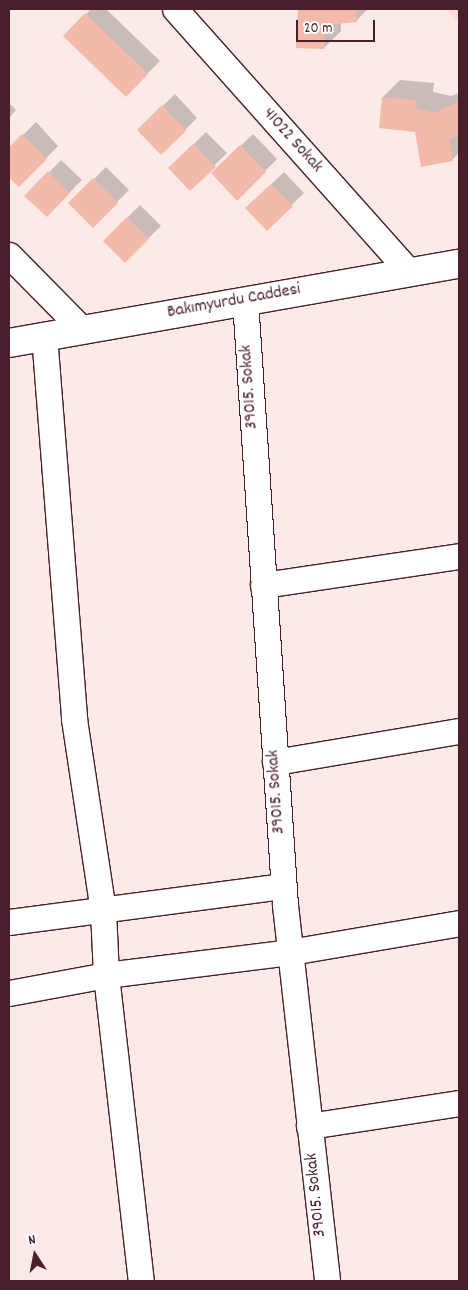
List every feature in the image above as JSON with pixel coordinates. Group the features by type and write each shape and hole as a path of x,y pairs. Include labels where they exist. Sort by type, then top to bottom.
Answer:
{"main road":[{"name":"Bakımyurdu Caddesi","path":"9,343 44,335 459,264"}],"street":[{"name":"41022 Sokak","path":"175,9 409,272"},
{"path":"9,255 82,329"},
{"name":"39015. Sokak","path":"245,300 283,886 326,1281"},
{"path":"44,335 74,719 104,911 106,975 141,1281"},
{"path":"263,585 459,556"},
{"path":"275,762 459,731"},
{"path":"9,922 283,886"},
{"path":"9,993 106,975 290,952 459,923"},
{"path":"309,1126 459,1103"}],"shaded area":[{"path":"445,9 459,9 459,24"}],"building":[{"path":"298,9 356,9 357,22 325,25 324,49 296,48"},
{"path":"85,13 148,74 126,97 63,36"},
{"path":"382,97 417,100 416,108 434,113 459,101 459,135 449,140 453,161 421,167 415,132 379,128"},
{"path":"162,105 186,131 161,155 137,130"},
{"path":"22,134 47,159 19,187 9,178 9,147"},
{"path":"193,144 216,167 190,191 168,168"},
{"path":"240,145 266,172 237,201 211,173"},
{"path":"48,171 70,193 47,217 24,196"},
{"path":"93,178 118,203 93,228 68,203"},
{"path":"271,184 293,206 267,231 245,208"},
{"path":"127,217 149,239 125,263 103,241"}]}
